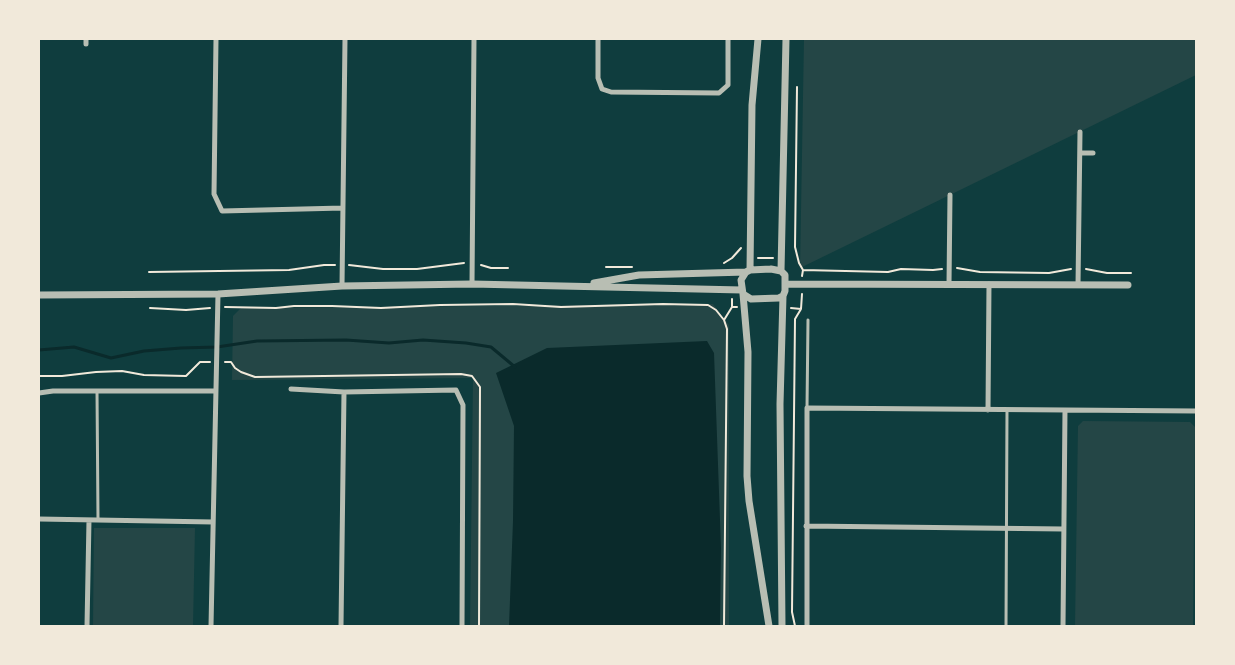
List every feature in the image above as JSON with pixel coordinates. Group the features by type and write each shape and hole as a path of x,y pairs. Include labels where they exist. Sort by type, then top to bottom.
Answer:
{"street":[{"path":"216,39 214,194 222,211 343,208"},
{"path":"342,286 345,39"},
{"path":"472,284 474,39"},
{"path":"598,39 598,78 602,89 611,92 718,93 728,85 728,39"},
{"path":"758,39 752,105 750,258 748,271 742,280 748,352 747,476 749,502 769,626"},
{"path":"781,271 786,39"},
{"path":"1078,285 1080,132"},
{"path":"1080,153 1093,153"},
{"path":"949,284 950,195"},
{"path":"582,286 639,275 698,275 771,269 781,271 785,275 780,394 782,626"},
{"path":"39,295 218,294 342,286 472,284 743,292 751,299 779,298 783,296"},
{"path":"786,284 1128,285"},
{"path":"988,410 989,284"},
{"path":"211,626 218,294"},
{"path":"291,389 344,392 456,390 463,405 462,626"},
{"path":"39,394 53,390 216,391"},
{"path":"341,626 344,392"},
{"path":"806,626 807,408 1196,411"},
{"path":"1063,626 1065,410"},
{"path":"39,519 213,522"},
{"path":"87,626 89,520"},
{"path":"806,526 1064,529"}],"lane":[{"path":"807,408 808,320"},
{"path":"97,390 98,520"},
{"path":"1006,626 1007,410"}],"path":[{"path":"798,87 795,247 803,270 888,272 901,269 933,270 964,268 980,272 1049,273 1091,269 1107,273 1130,273"},
{"path":"732,258 798,258"},
{"path":"149,272 289,270 324,265 382,269 417,269 471,263 491,268 508,268"},
{"path":"150,308 186,310 332,306 381,308 513,304 561,307 708,305 716,310 724,320 727,329 724,626"},
{"path":"724,320 732,307"},
{"path":"795,626 792,612 795,319 802,309"},
{"path":"39,376 62,376 114,371 186,376 200,362 231,362 241,372 255,377 461,374 472,376 480,387 478,626"}],"shaded area":[{"path":"804,39 1196,39 1196,75 800,268"},
{"path":"713,304 729,325 729,626 470,626 473,378 232,380 233,316 241,308"},
{"path":"707,341 714,353 721,548 720,626 509,626 514,426 496,373 547,348"},
{"path":"1083,421 1190,422 1195,427 1193,626 1075,626 1078,426"},
{"path":"94,528 195,528 193,626 93,626"}],"waterway":[{"path":"39,350 74,347 111,358 144,351 217,347 257,341 346,340 389,343 423,340 491,347 515,367"}]}
